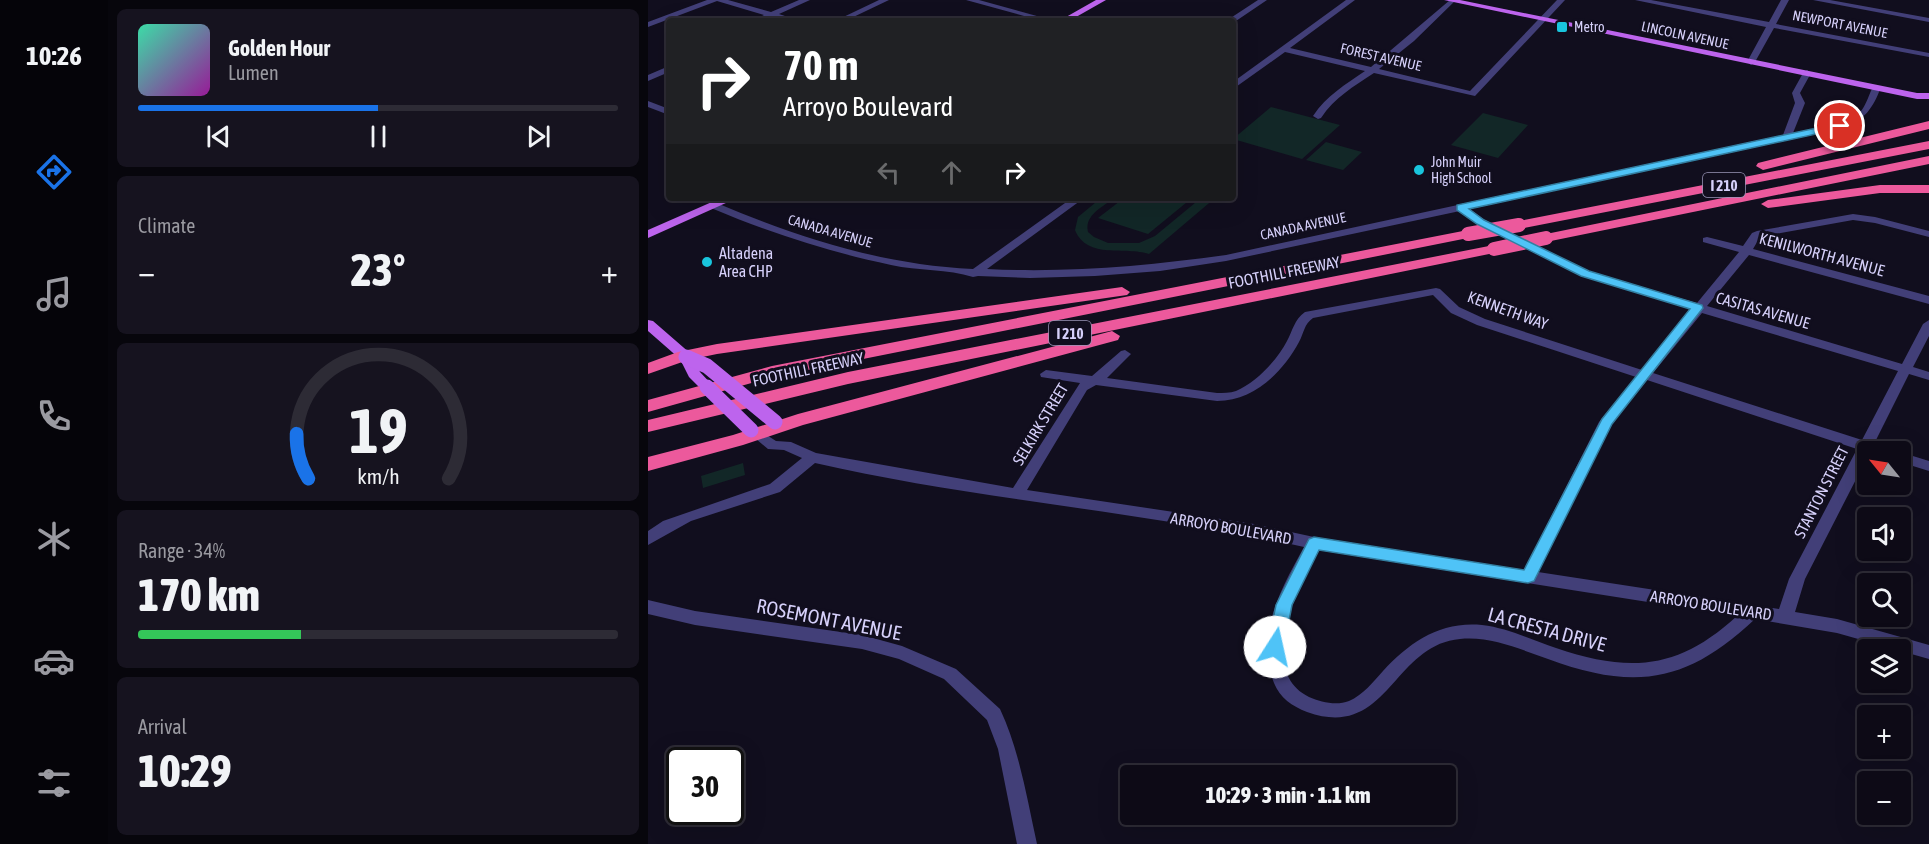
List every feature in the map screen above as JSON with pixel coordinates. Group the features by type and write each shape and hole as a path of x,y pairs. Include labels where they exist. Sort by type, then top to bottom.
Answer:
{"highway":[{"path":"1658,198 1762,166 1929,125"},
{"name":"FOOTHILL FREEWAY","path":"648,406 772,372 1929,145"},
{"name":"FOOTHILL FREEWAY","path":"648,426 775,393 1929,160"},
{"path":"1620,224 1880,189 1929,189"},
{"path":"648,369 685,357 729,347 958,313 1273,274"},
{"path":"648,464 778,424 995,369 1262,294"}],"main road":[{"path":"1058,18 1092,0"},
{"path":"1069,18 1102,0"},
{"name":"LINCOLN AVENUE","path":"1451,1 1929,98"},
{"path":"648,234 701,209 725,201"},
{"path":"648,242 710,213 715,206"},
{"path":"648,324 685,357 707,366 778,424"},
{"name":"ARROYO BOULEVARD","path":"685,357 694,374 754,432"}],"street":[{"path":"666,18 714,0"},
{"path":"720,0 786,18"},
{"path":"763,18 806,0"},
{"path":"846,18 885,0"},
{"path":"970,0 1040,18"},
{"path":"1235,18 1263,0"},
{"path":"1236,83 1351,0"},
{"path":"1542,19 1561,0"},
{"name":"NEWPORT AVENUE","path":"1639,0 1929,55"},
{"path":"1751,62 1785,0"},
{"path":"1817,0 1929,20"},
{"path":"1318,116 1332,96 1372,70 1451,1"},
{"path":"648,25 666,18"},
{"name":"FOREST AVENUE","path":"1283,49 1472,93 1542,19"},
{"path":"648,67 666,70"},
{"path":"648,78 666,70"},
{"path":"1787,137 1800,104 1796,93 1806,72"},
{"name":"CANADA AVENUE","path":"715,206 790,236 853,255 903,265 973,274 1075,274 1184,265 1853,122 1868,111 1876,87"},
{"path":"648,104 666,111"},
{"path":"973,274 1075,201"},
{"name":"CASITAS AVENUE","path":"1461,207 1481,222 1585,274 1929,376"},
{"path":"1528,577 1606,422 1697,308 1746,251 1756,235 1853,217 1929,234"},
{"name":"KENILWORTH AVENUE","path":"1707,240 1929,300"},
{"name":"KENNETH WAY","path":"1046,374 1217,397 1236,396 1255,387 1294,340 1301,320 1309,315 1436,291 1455,310 1481,322 1857,443"},
{"name":"STANTON STREET","path":"1868,441 1929,324"},
{"name":"SELKIRK STREET","path":"1017,495 1082,387 1102,376 1125,354"},
{"path":"778,424 790,435 786,445"},
{"name":"ARROYO BOULEVARD","path":"754,432 773,446 786,445 812,457 1017,495 1254,530 1314,543 1785,616 1837,626 1929,652"},
{"path":"648,539 668,525 686,517 775,488 812,457"},
{"path":"1911,460 1929,466"},
{"name":"STANTON STREET","path":"1785,616 1797,579 1857,462"},
{"name":"LA CRESTA DRIVE","path":"1314,543 1284,605 1275,647 1281,680 1287,691 1313,707 1329,711 1345,711 1359,705 1375,694 1411,653 1443,635 1468,632 1493,634 1587,664 1647,670 1670,668 1692,660 1716,645 1753,611"},
{"name":"ROSEMONT AVENUE","path":"648,607 695,618 862,642 902,653 950,674 994,715 1006,749 1027,844"}],"green space":[{"path":"1271,107 1340,125 1302,159 1236,140 1236,136"},
{"path":"1483,113 1528,125 1498,158 1451,145"},
{"path":"1326,142 1362,152 1343,170 1306,160"},
{"path":"1097,201 1110,201 1092,216 1088,232 1108,243 1139,243 1155,236 1197,201 1211,201 1149,254 1098,249 1088,245 1075,230 1078,217"},
{"path":"1120,201 1188,201 1148,234 1098,218"},
{"path":"743,463 745,475 703,488 701,476"}],"place":[{"name":"Metro","path":"1562,27"},
{"name":"John Muir High School","path":"1419,170"},
{"name":"Altadena Area CHP","path":"707,262"}],"route":[{"path":"1275,647 1284,605 1314,543 1528,577 1606,422 1697,308 1585,274 1481,222 1461,207 1840,126"}]}
